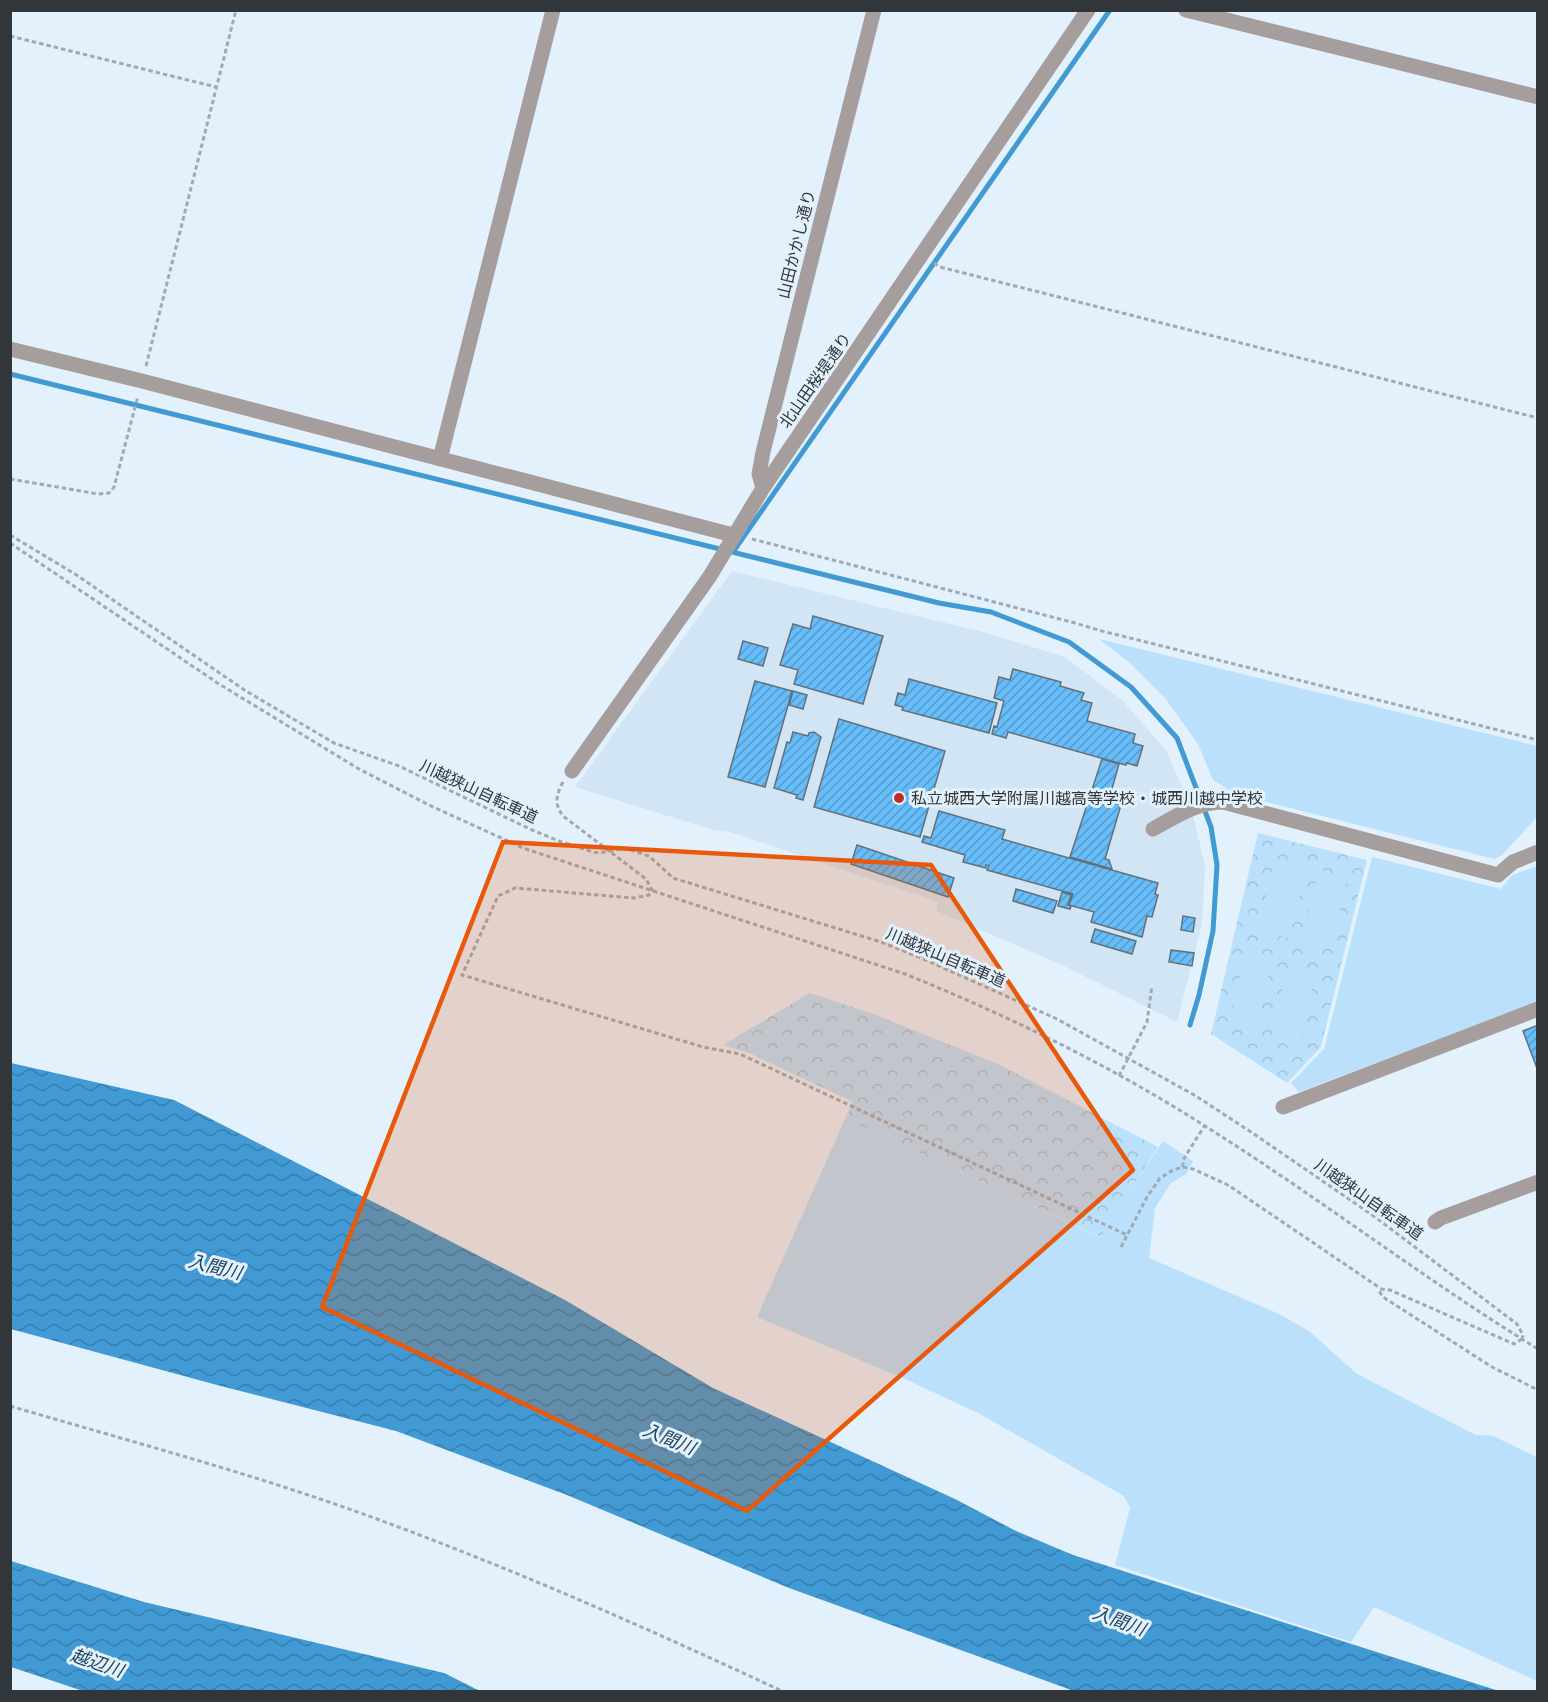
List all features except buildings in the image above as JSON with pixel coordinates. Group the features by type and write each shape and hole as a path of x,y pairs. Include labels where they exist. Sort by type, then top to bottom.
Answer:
{"street":[{"path":"440,459 553,10"},
{"name":"山田かかし通り","path":"763,488 759,474 763,452 874,10"},
{"name":"北山田桜堤通り","path":"572,771 711,576 733,535 763,488 1088,10"},
{"path":"1186,10 1538,98"},
{"path":"10,349 140,387 440,459 733,535"},
{"path":"1153,829 1182,812 1220,802 1498,875 1513,862 1538,852"},
{"path":"1283,1107 1538,1009"},
{"path":"1435,1222 1538,1182"}],"path":[{"path":"10,479 99,494 109,493 114,487 236,10"},
{"path":"10,36 216,87"},
{"path":"923,255 940,267 1538,418"},
{"name":"川越狭山自転車道","path":"10,535 75,574 246,691 334,743 399,766 559,841 593,852 625,848 649,856 673,878 825,924 926,960 1057,1019 1196,1096 1375,1216 1510,1318 1517,1324 1523,1335 1522,1339"},
{"path":"733,535 999,603 1102,632 1538,740"},
{"path":"10,543 219,684 359,770 429,805 523,848 905,974 1030,1029 1205,1125 1538,1348"},
{"path":"572,771 558,793 556,802 558,810 646,879 652,890"},
{"path":"652,890 649,895 634,898 515,888 498,896 462,975 703,1047 740,1054 1128,1235"},
{"path":"1119,1076 1147,1022 1152,986"},
{"path":"1183,1167 1183,1160 1205,1125"},
{"path":"1121,1247 1147,1197 1160,1178 1183,1167 1205,1173 1228,1185 1380,1289 1390,1290 1514,1344 1522,1339"},
{"path":"1380,1289 1383,1298 1492,1367 1538,1390"},
{"path":"10,1406 211,1465 365,1515 527,1577 677,1642 784,1692"}],"highlighted area":[{"path":"503,842 931,865 1133,1170 747,1511 322,1307"}],"shaded area":[{"name":"私立城西大学附属川越高等学校・城西川越中学校","path":"732,571 983,632 1065,657 1122,700 1166,750 1192,810 1205,866 1202,924 1177,1022 1062,965 937,911 937,901 730,832 713,830 575,787"}],"green space":[{"path":"1099,639 1537,746 1537,817 1502,855 1495,859 1238,795 1213,780 1198,744 1165,698 1131,664"},
{"path":"1258,833 1367,860 1321,1047 1287,1083 1211,1034"},
{"path":"1372,857 1501,889 1512,875 1537,866 1537,1002 1299,1092 1291,1083 1324,1049"},
{"path":"1275,859 1306,866 1288,938 1258,931"},
{"path":"1319,870 1348,877 1330,949 1301,941"},
{"path":"1244,959 1271,965 1257,1031 1229,1025"},
{"path":"1287,969 1315,975 1300,1042 1272,1035"},
{"path":"810,993 876,1015 998,1064 1158,1147 1101,1237 845,1119 853,1102 749,1053 723,1045"},
{"path":"845,1119 1100,1237 1163,1141 1193,1161 1186,1174 1171,1183 1155,1208 1149,1258 1279,1314 1309,1331 1357,1374 1476,1435 1493,1436 1537,1457 1537,1681 1374,1607 1351,1642 1115,1565 1130,1508 1124,1496 980,1414 905,1379 757,1317"}],"water":[{"name":"入間川","path":"11,1063 174,1100 565,1300 713,1388 955,1499 1016,1531 1073,1555 1499,1691 1074,1691 789,1588 567,1495 396,1431 11,1329"},
{"name":"越辺川","path":"11,1561 144,1602 444,1673 480,1691 86,1692 11,1667"}],"waterway":[{"path":"733,552 1110,10"},
{"path":"10,374 939,603 991,612 1069,642 1131,687 1177,738 1211,827 1217,865 1213,931 1190,1025"}],"place":[{"name":"私立城西大学附属川越高等学校・城西川越中学校","path":"899,798"}]}
